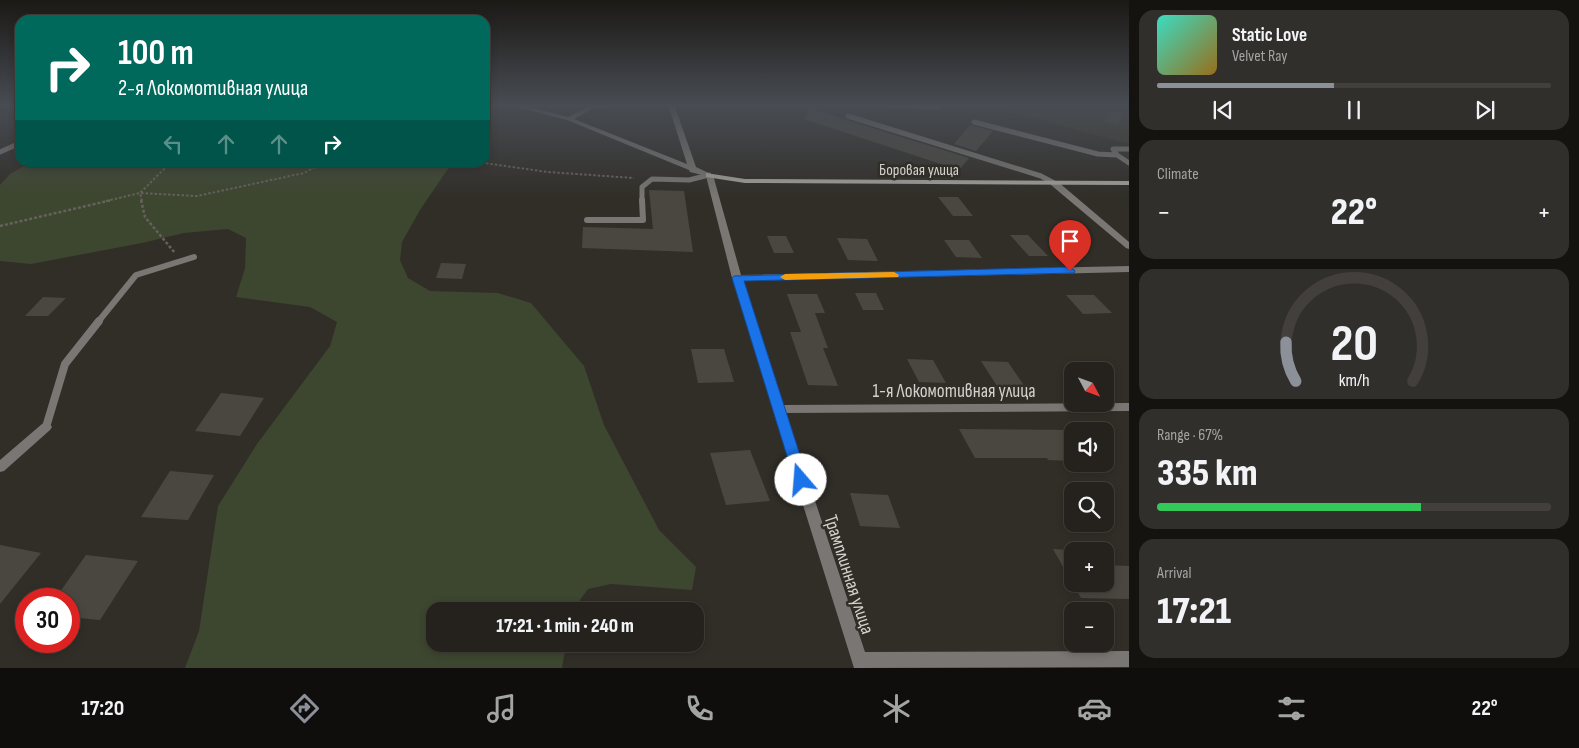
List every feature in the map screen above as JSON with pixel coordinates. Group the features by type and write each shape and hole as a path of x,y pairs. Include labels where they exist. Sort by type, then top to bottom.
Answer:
{"street":[{"path":"607,135 709,176"},
{"path":"682,135 693,170"},
{"name":"Боровая улица","path":"709,176 745,181 1129,183"},
{"name":"Трамплинная улица","path":"709,176 778,409 861,664"},
{"path":"1054,183 1129,246"},
{"path":"738,278 1129,269"},
{"name":"1-я Локомотивная улица","path":"778,409 1129,407"},
{"path":"0,468 46,427"},
{"path":"861,664 1129,659"}],"lane":[{"path":"910,135 1041,176 1054,183"},
{"path":"1025,135 1098,154 1117,155"},
{"path":"0,152 15,145"},
{"path":"1129,149 1114,149 1117,155 1129,163"},
{"path":"587,220 642,220 642,187 652,179 689,180 709,176"},
{"path":"46,427 66,364 136,275 194,257"}],"path":[{"path":"490,164 548,172 652,179"},
{"path":"140,193 166,167"},
{"path":"0,226 140,193 197,196 304,173 315,167"},
{"path":"140,193 145,217 181,261"}],"shaded area":[{"path":"1096,135 1129,135 1129,144"}],"green space":[{"path":"22,167 449,167 420,210 402,242 400,260 408,278 430,291 498,293 531,303 584,366 604,425 659,530 696,567 692,590 611,584 588,589 579,602 426,602 426,652 565,652 562,668 185,668 199,631 218,506 257,444 330,346 337,322 310,307 236,297 245,268 246,238 228,229 184,233 31,264 0,261 0,185 10,174"}],"building":[{"path":"853,135 896,135 969,158 959,170"},
{"path":"961,135 989,135 976,151 954,144"},
{"path":"649,190 684,191 693,252 582,248 583,227 653,229"},
{"path":"938,197 958,197 973,216 953,216"},
{"path":"1010,235 1028,235 1048,256 1029,256"},
{"path":"767,236 786,236 794,253 774,253"},
{"path":"837,238 867,239 878,261 848,260"},
{"path":"944,240 969,240 982,258 956,257"},
{"path":"441,263 466,264 462,279 436,278"},
{"path":"855,293 876,293 884,310 863,310"},
{"path":"787,294 817,294 825,313 815,313 828,348 823,348 838,386 808,385 790,332 801,332"},
{"path":"1066,295 1094,295 1112,313 1083,314"},
{"path":"43,297 66,298 48,316 25,316"},
{"path":"691,349 724,349 734,382 698,383"},
{"path":"907,359 933,360 946,383 919,382"},
{"path":"981,361 1008,362 1025,387 997,386"},
{"path":"221,393 264,398 240,436 195,431"},
{"path":"959,429 1064,430 1064,461 1048,460 1047,458 975,458"},
{"path":"750,450 770,501 726,505 710,453"},
{"path":"170,471 214,475 188,520 141,517"},
{"path":"850,493 888,495 900,528 860,526"},
{"path":"0,545 41,553 0,604"},
{"path":"1053,549 1064,550 1064,569"},
{"path":"86,555 138,561 100,620 80,618 80,588 63,588"},
{"path":"1114,565 1129,566 1129,599 1081,598 1078,592 1114,592"}],"slow traffic":[{"path":"785,277 894,275"}],"route":[{"path":"801,480 738,278 1070,271"}]}
